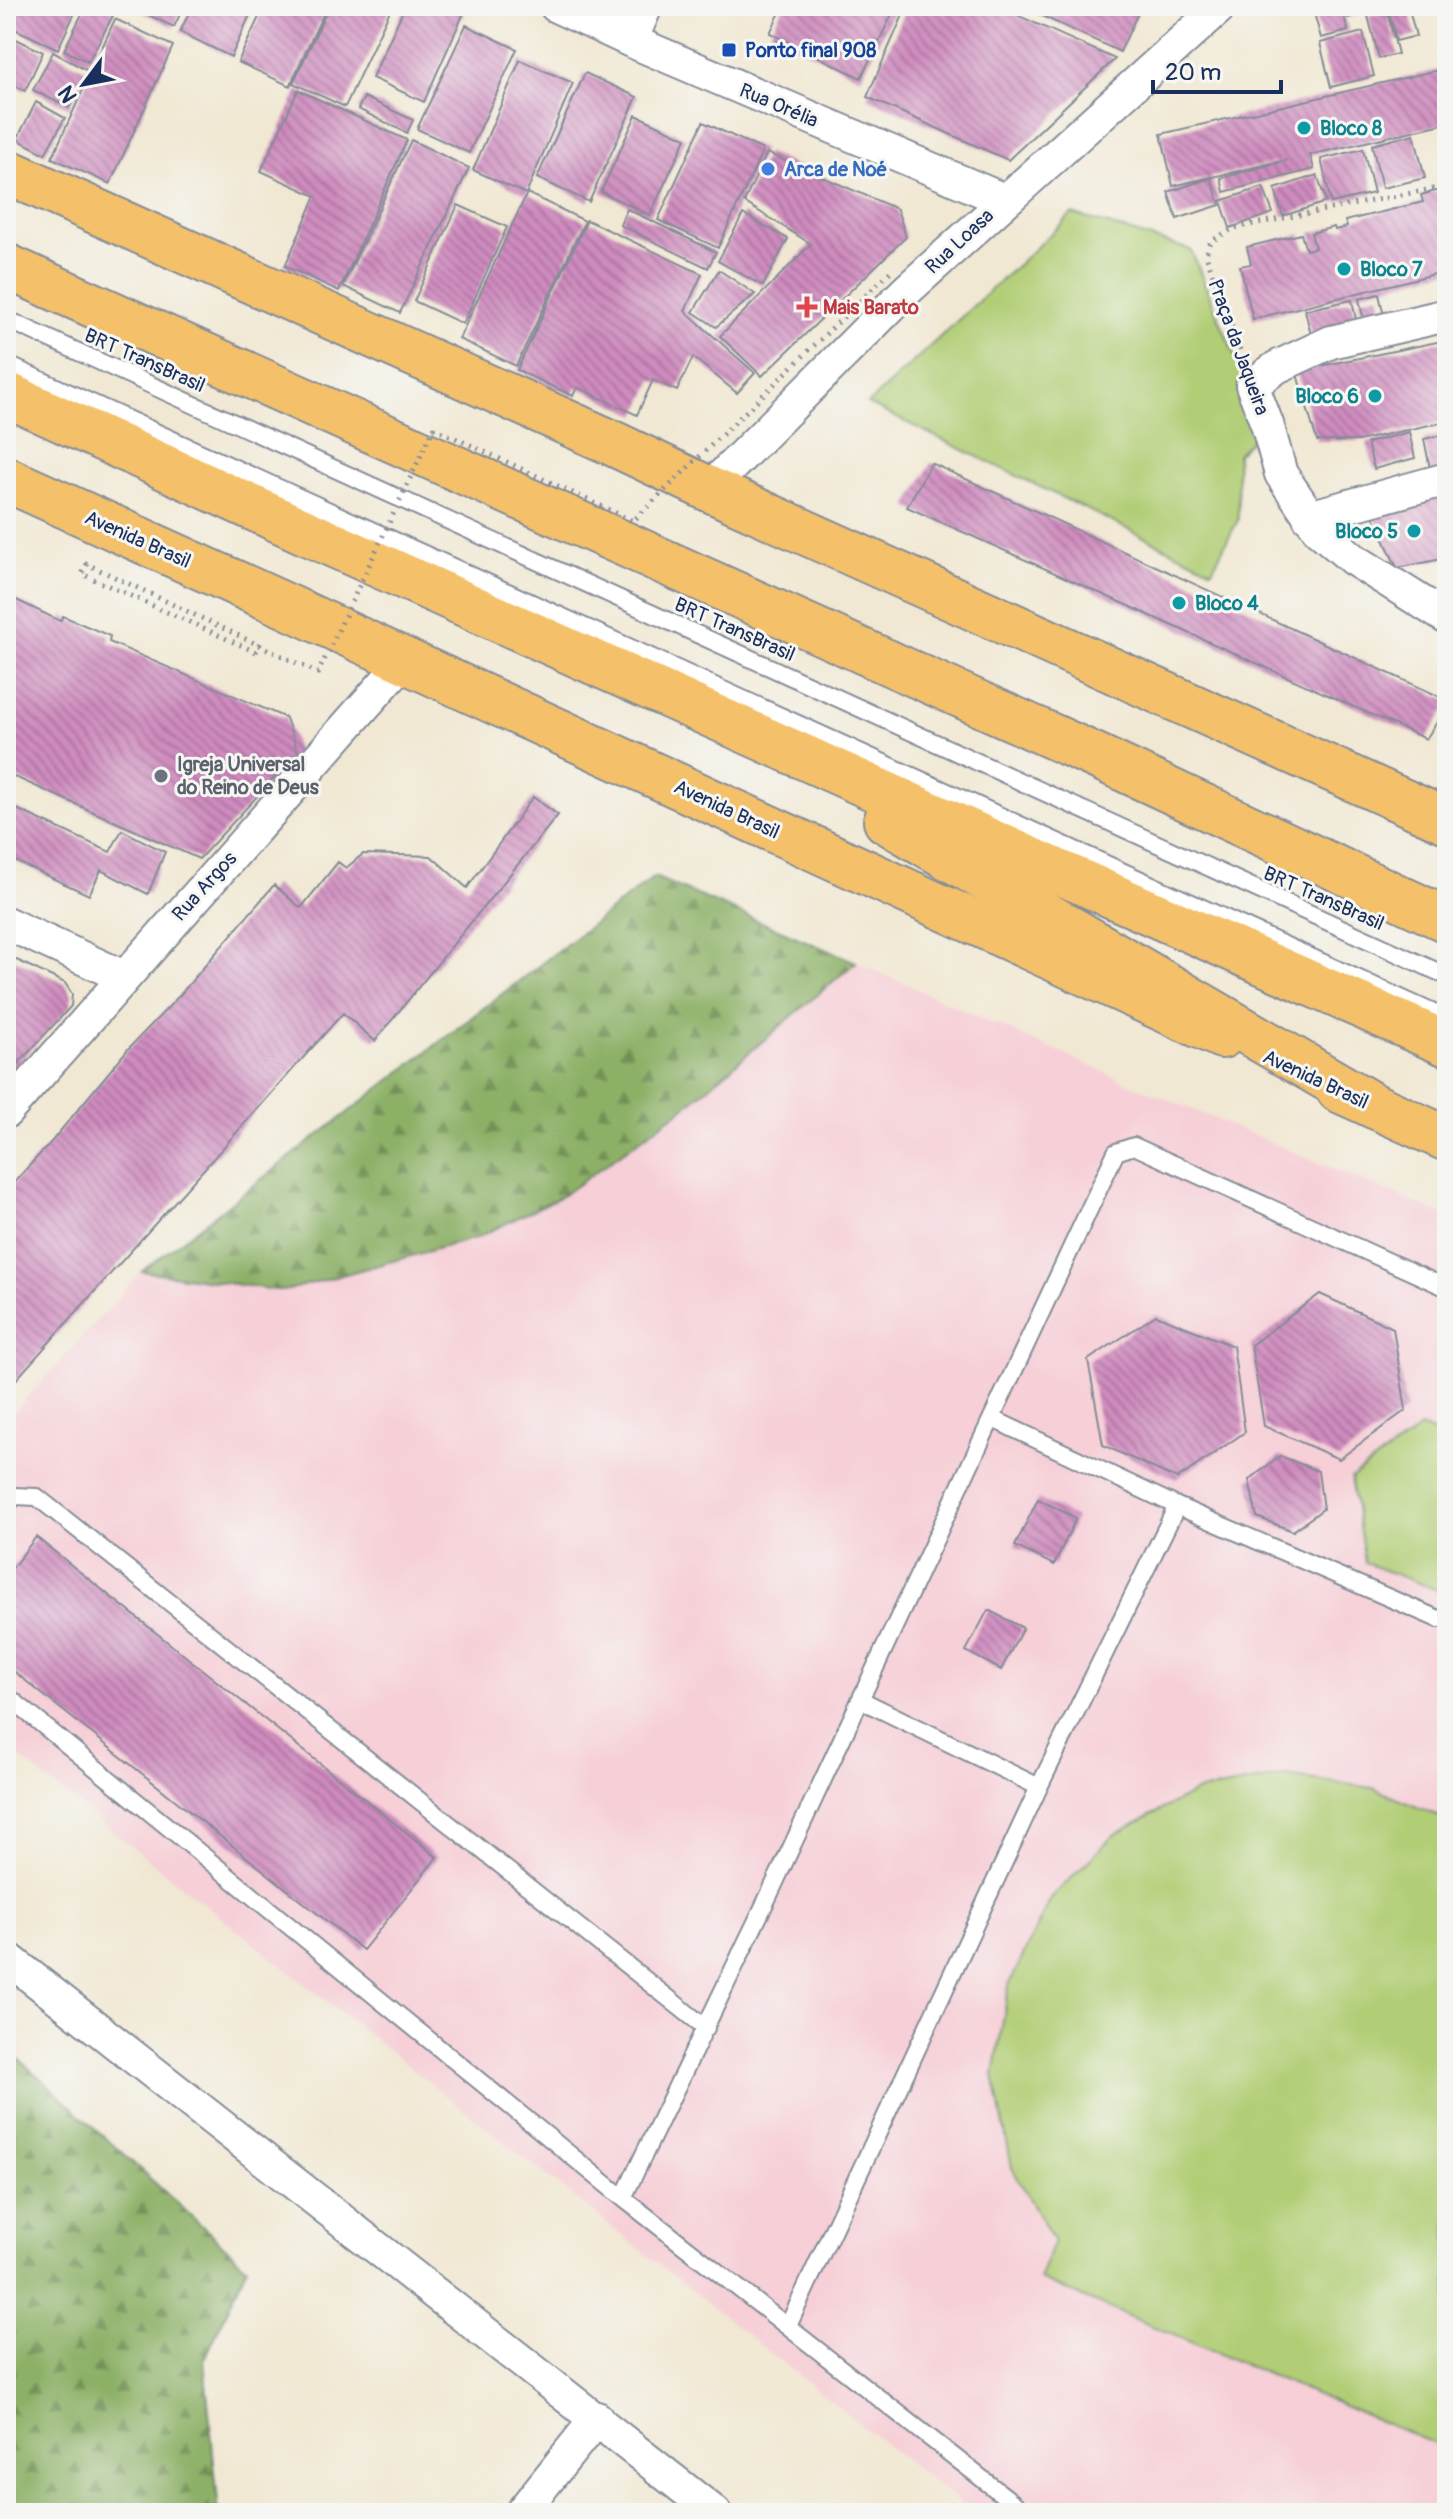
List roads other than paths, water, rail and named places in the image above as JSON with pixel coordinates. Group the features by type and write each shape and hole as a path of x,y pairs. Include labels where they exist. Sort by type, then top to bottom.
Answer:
{"main road":[{"path":"6,171 1447,821"},
{"path":"6,266 1096,756 1447,920"},
{"path":"6,394 680,701 1447,1044"},
{"name":"Avenida Brasil","path":"6,479 1447,1139"},
{"path":"680,701 1374,1106"}],"street":[{"name":"Rua Orélia","path":"556,6 1004,200"},
{"path":"631,41 646,6"},
{"name":"Rua Loasa","path":"709,489 907,290 1221,6"},
{"name":"Praça da Jaqueira","path":"1447,315 1331,342 1277,367 1252,385 1281,474 1319,530 1353,559 1447,618"},
{"path":"1309,517 1447,479"},
{"name":"Rua Argos","path":"6,1112 404,661"},
{"path":"6,923 124,977"},
{"path":"6,1957 715,2513"},
{"path":"521,2513 597,2418"}],"lane":[{"name":"BRT TransBrasil","path":"6,319 1447,976"},
{"path":"6,364 1447,1019"},
{"path":"623,2198 861,1700 1116,1152 1134,1146 1447,1288"},
{"path":"993,1419 1177,1506 1438,1619 1447,1618"},
{"path":"6,1506 15,1496 37,1497 706,2028"},
{"path":"788,2326 1039,1787 1177,1506"},
{"path":"6,1695 623,2198 1026,2513"},
{"path":"861,1700 1039,1787"}],"place":[{"name":"Ponto final 908","path":"729,50"},
{"name":"Bloco 8","path":"1304,128"},
{"name":"Arca de Noé","path":"768,169"},
{"name":"Bloco 7","path":"1344,269"},
{"name":"Mais Barato","path":"807,307"},
{"name":"Bloco 6","path":"1375,396"},
{"name":"Bloco 5","path":"1414,531"},
{"name":"Bloco 4","path":"1179,603"},
{"name":"Igreja Universal do Reino de Deus","path":"161,776"}]}
